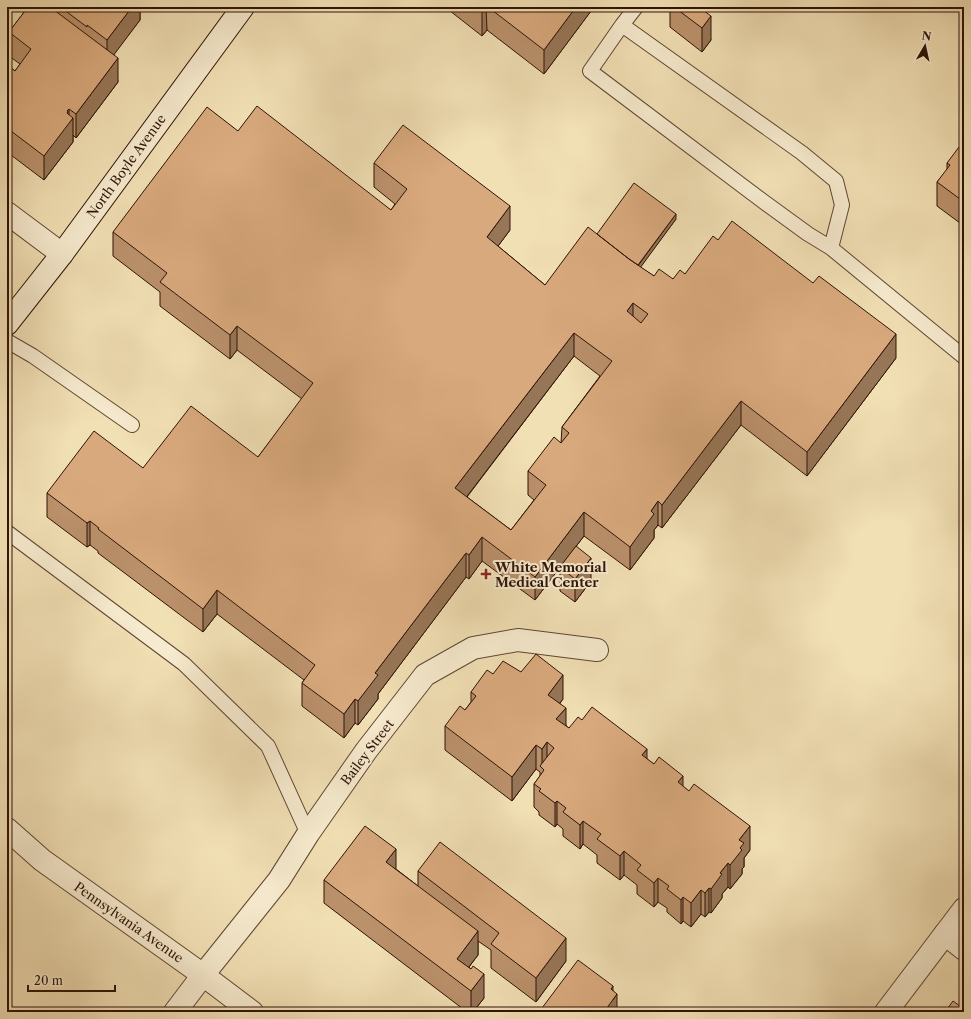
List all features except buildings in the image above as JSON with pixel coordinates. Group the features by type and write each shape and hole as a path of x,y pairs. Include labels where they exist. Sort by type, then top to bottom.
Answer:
{"street":[{"name":"North Boyle Avenue","path":"7,324 62,254 243,7"},
{"path":"7,213 62,254"},
{"name":"Bailey Street","path":"175,1012 279,880 308,834 366,751 426,676 473,648 518,640 597,650"},
{"name":"Pennsylvania Avenue","path":"7,829 42,860 203,975 252,1012"},
{"path":"886,1012 964,909"},
{"path":"945,934 964,949"}],"lane":[{"path":"636,7 590,71 764,202 808,234 831,248 964,357"},
{"path":"622,25 802,153 836,181 842,205 831,248"},
{"path":"7,341 33,356 132,425"},
{"path":"7,532 184,664 268,746 308,834"}],"place":[{"name":"White Memorial Medical Center","path":"486,574"}]}
